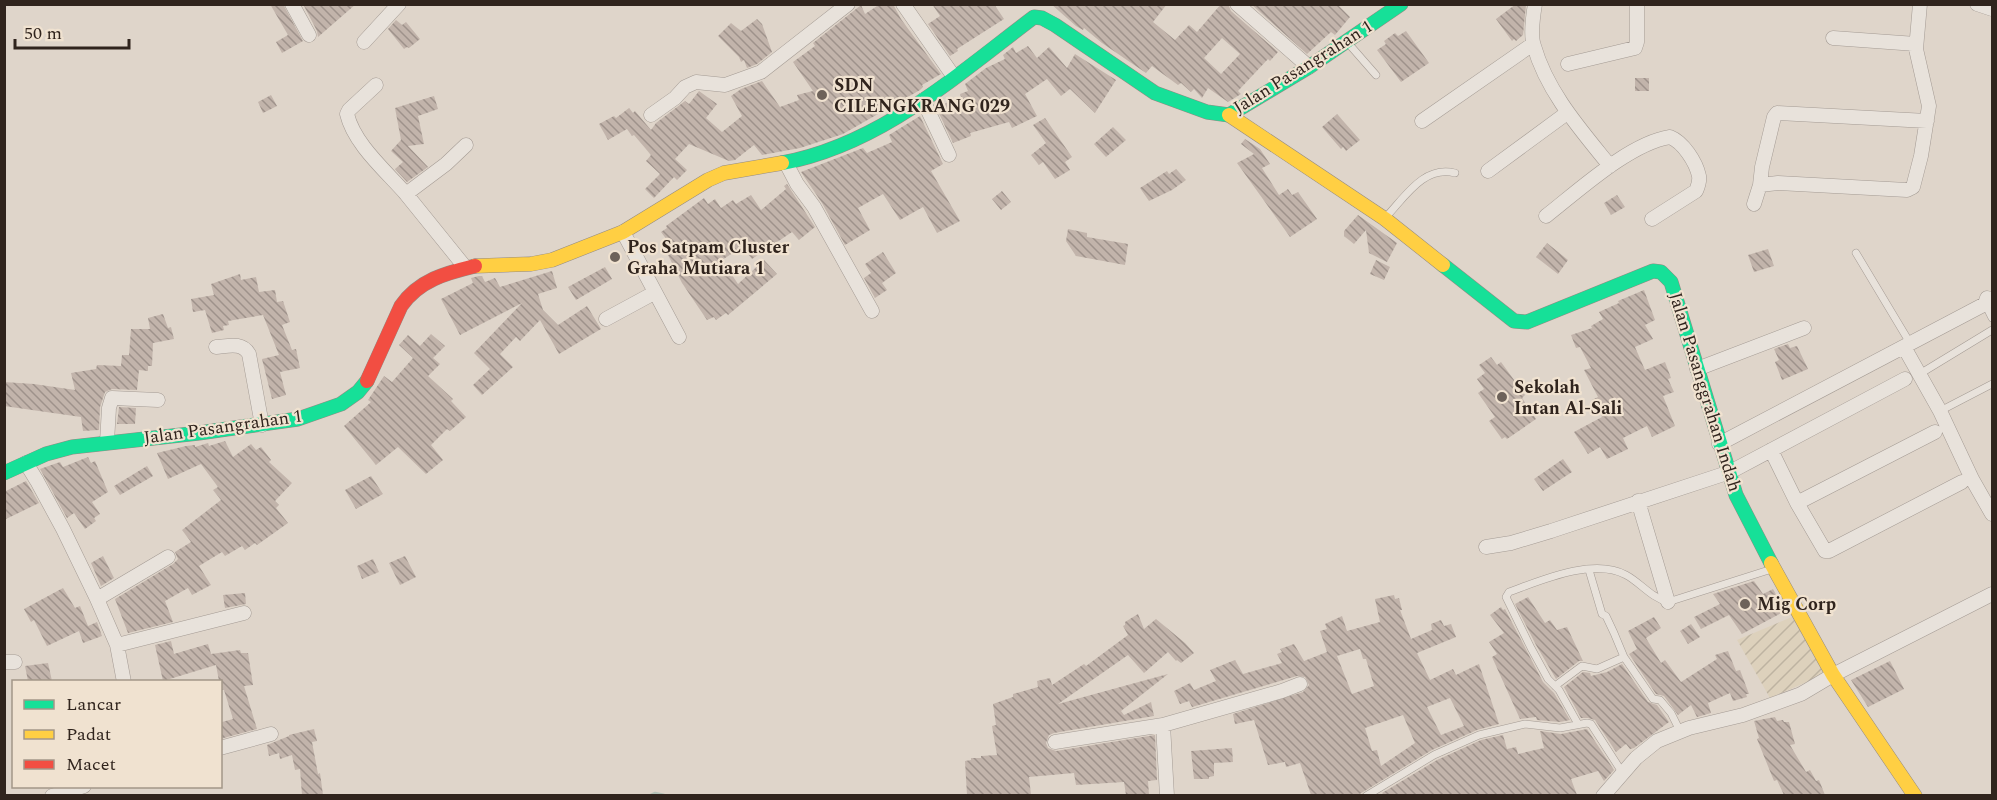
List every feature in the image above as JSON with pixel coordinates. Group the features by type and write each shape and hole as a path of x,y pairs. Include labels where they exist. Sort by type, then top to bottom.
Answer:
{"street":[{"path":"292,4 309,35"},
{"path":"364,42 399,4"},
{"path":"651,115 675,98 685,87 696,82 725,85 761,72 848,4"},
{"path":"903,4 954,77"},
{"path":"1237,4 1309,67"},
{"name":"Jalan Pasangrahan 1","path":"4,472 46,454 72,447 262,425 298,419 341,404 366,383 401,306 408,296 420,286 442,274 465,267 531,264 552,260 623,231 708,180 724,173 786,163 847,144 923,100 1028,20 1038,17 1056,25 1155,93 1207,112 1229,115 1309,67 1401,4"},
{"path":"1535,4 1533,44 1545,72 1567,113 1610,166"},
{"path":"1568,64 1635,48 1637,4"},
{"path":"1760,185 1778,183 1910,189 1913,187 1921,156 1929,99 1916,44 1920,4"},
{"path":"1977,4 1992,9"},
{"path":"1833,38 1916,44"},
{"path":"1422,121 1533,44"},
{"path":"376,85 349,110 348,121 356,137 465,267"},
{"path":"923,100 949,156"},
{"path":"1488,171 1567,113"},
{"path":"1754,204 1774,117 1777,113 1927,121"},
{"name":"Jalan Pasanggrahan Indah","path":"1229,115 1385,219 1515,321 1521,323 1653,272 1661,272 1671,282 1719,444 1736,495 1751,527 1833,675 1915,795"},
{"path":"1545,216 1610,166 1654,141 1670,137 1678,140 1687,153 1698,174 1699,184 1696,191 1652,219"},
{"path":"406,194 446,164 466,145"},
{"path":"786,163 797,184 814,207 872,311"},
{"path":"623,231 679,337"},
{"path":"606,320 654,293"},
{"path":"1719,444 1986,301"},
{"path":"1697,369 1804,328"},
{"path":"1907,345 1912,377 1940,411 1992,514"},
{"path":"216,347 240,346 245,348 249,354 262,425"},
{"path":"1486,547 1511,543 1551,531 1730,472 1912,377"},
{"path":"107,442 108,408 112,398 158,400"},
{"path":"1797,503 1935,432"},
{"path":"1771,450 1822,548 1829,551 1962,482"},
{"path":"26,463 63,529 97,599 117,645 124,680"},
{"path":"1638,501 1668,602"},
{"path":"97,599 168,557"},
{"path":"1603,795 1622,772 1652,745 1680,731 1763,708 1801,694 1833,675 1992,594"},
{"path":"117,645 244,613"},
{"path":"1055,742 1163,725 1300,684"},
{"path":"1163,725 1167,795"},
{"path":"222,747 271,734"},
{"path":"52,795 77,788"}],"lane":[{"path":"1347,42 1376,75"},
{"path":"1385,219 1416,185 1433,172 1445,170 1455,173"},
{"path":"1856,253 1907,345"},
{"path":"1986,301 1992,318"},
{"path":"1912,377 1992,330"},
{"path":"1940,411 1992,384"},
{"path":"1578,724 1555,686 1548,679 1523,633 1506,597 1509,592 1566,572 1618,571 1652,595 1668,602 1774,569"},
{"path":"1589,570 1602,614 1606,616 1624,657 1653,699 1660,700 1671,713 1680,731"},
{"path":"1555,686 1582,666 1597,669 1624,657"},
{"path":"1366,795 1434,755 1479,735 1525,724 1560,728 1587,723 1595,727 1622,772"}],"shaded area":[{"path":"1792,617 1825,674 1770,698 1737,640"}],"building":[{"path":"270,4 283,4 303,41 282,53 276,42 288,35"},
{"path":"303,4 356,4 318,37"},
{"path":"880,4 893,4 901,19 941,74 922,85 920,90 843,134 800,148 762,155 754,145 735,160 729,161 689,144 675,159 687,170 677,180 674,177 654,198 645,189 660,174 646,161 651,155 627,129 608,140 599,124 614,116 616,118 629,108 633,113 635,111 651,130 656,123 685,101 689,104 699,91 717,104 706,118 722,132 742,116 731,96 741,89 762,81 780,107 799,100 797,95 813,91 793,62 815,46 813,43 861,5 865,14"},
{"path":"932,4 994,4 1004,19 957,49 958,51 950,56 928,24 940,16"},
{"path":"1051,4 1167,4 1153,22 1175,40 1189,25 1197,32 1221,4 1228,4 1231,11 1278,52 1270,61 1268,59 1238,91 1241,94 1228,102 1208,88 1202,98 1194,89 1191,92 1181,83 1178,85 1152,66 1146,73 1084,28 1083,30","holes":["1222,38 1240,54 1221,74 1204,58"]},
{"path":"1251,4 1337,4 1350,17 1335,35 1331,32 1307,54"},
{"path":"1516,4 1526,5 1523,35 1516,41 1514,39 1512,41 1496,19"},
{"path":"757,19 762,24 772,52 757,64 747,68 744,60 741,62 739,57 718,36 731,23 741,31"},
{"path":"396,20 402,25 406,22 420,39 409,48 404,49 388,29"},
{"path":"1406,31 1429,63 1401,82 1377,50 1386,44 1384,41 1395,33 1398,36"},
{"path":"1028,46 1037,58 1049,47 1067,68 1075,54 1116,80 1095,113 1070,89 1061,96 1047,79 1025,94 1037,116 1012,128 1009,122 970,133 971,136 953,143 936,107 961,97 960,94 968,91 965,84 986,68 1005,59 1003,55 1013,47 1016,53"},
{"path":"1635,78 1649,78 1649,91 1635,91"},
{"path":"271,95 277,106 263,113 258,102"},
{"path":"434,96 438,109 418,116 424,144 408,146 428,167 407,182 395,169 403,162 391,151 401,140 395,108"},
{"path":"1337,114 1360,140 1346,151 1343,147 1341,149 1322,127"},
{"path":"920,116 943,164 931,171 960,221 937,233 923,207 900,220 883,194 858,208 870,230 845,245 822,203 801,172 863,148 867,153 892,142 889,135"},
{"path":"1045,118 1072,157 1065,162 1070,170 1055,179 1043,162 1039,165 1031,155 1046,143 1033,125"},
{"path":"1113,127 1126,140 1106,157 1094,144"},
{"path":"1245,139 1260,149 1270,164 1262,168 1279,195 1288,189 1292,195 1298,192 1317,219 1290,237 1237,163 1254,154 1241,144"},
{"path":"1176,169 1186,180 1149,201 1140,188 1167,171 1169,174"},
{"path":"787,184 815,227 799,240 792,232 752,259 742,247 722,260 738,284 764,260 777,274 728,315 726,313 716,320 714,317 707,320 682,283 668,255 676,252 661,232 704,198 708,204 715,199 721,208 733,200 736,204 751,195 761,210 786,189 784,186"},
{"path":"1002,191 1011,202 1001,210 992,199"},
{"path":"1617,195 1625,207 1611,215 1604,203"},
{"path":"1358,215 1397,243 1387,262 1369,253 1366,230 1354,244 1344,236 1344,231"},
{"path":"1068,229 1087,233 1087,237 1128,244 1125,265 1076,256 1066,241"},
{"path":"1547,243 1568,260 1558,274 1536,257"},
{"path":"1768,249 1774,266 1754,272 1748,255"},
{"path":"883,252 896,273 882,283 887,290 875,298 864,278 871,273 865,264"},
{"path":"1376,260 1390,267 1384,280 1370,274"},
{"path":"605,267 612,279 576,300 568,287"},
{"path":"552,271 557,288 538,294 543,310 558,325 587,306 601,329 559,354 540,320 520,341 516,337 500,354 513,367 482,395 473,385 490,369 474,353 522,303 460,335 441,299 473,283 471,278 482,276 485,282 495,278 500,287"},
{"path":"240,274 241,280 256,277 259,292 275,290 277,302 283,301 290,322 282,325 292,350 296,349 300,368 280,372 286,395 272,399 262,359 279,355 263,315 228,321 229,325 223,326 224,330 212,333 205,310 193,312 191,299 214,295 211,284"},
{"path":"1644,290 1655,320 1645,325 1653,339 1635,347 1645,370 1665,362 1671,378 1668,379 1674,392 1663,396 1675,426 1652,437 1647,426 1623,438 1628,449 1607,459 1600,447 1588,454 1574,432 1602,417 1592,400 1598,397 1584,370 1591,368 1580,347 1576,348 1571,335 1592,328 1591,326 1603,319 1599,312"},
{"path":"163,314 168,328 171,327 174,339 153,343 152,366 148,366 148,371 139,370 137,390 112,389 105,392 100,407 99,430 83,431 81,417 4,406 4,382 75,390 71,373 96,369 97,365 121,366 122,355 129,355 131,329 150,329 148,318"},
{"path":"431,334 445,346 433,358 440,364 428,376 453,399 451,401 466,417 450,431 447,429 431,445 443,460 426,474 398,447 376,465 344,426 371,402 368,400 384,376 392,382 413,358 399,345 408,335 420,346"},
{"path":"1788,344 1790,348 1797,346 1808,369 1782,380 1775,362 1779,360 1774,349"},
{"name":"Sekolah Intan Al-Sali","path":"1491,357 1497,365 1501,362 1525,395 1522,398 1536,419 1507,439 1505,437 1502,439 1489,421 1495,417 1478,393 1484,389 1477,379 1485,373 1479,365"},
{"path":"119,407 136,408 135,424 117,424"},
{"path":"225,441 233,457 251,444 256,450 261,447 271,460 269,462 292,483 275,501 279,505 276,508 288,523 257,545 255,543 245,550 242,546 225,556 222,552 199,566 211,585 192,595 188,588 165,601 173,622 128,633 115,599 173,564 178,559 175,552 191,542 182,530 221,500 213,490 218,487 201,464 168,479 157,453 208,443 209,446"},
{"path":"88,457 91,463 95,461 108,492 92,502 100,514 94,518 96,521 85,529 74,513 67,518 40,469 60,462 63,467"},
{"path":"1563,459 1572,472 1543,491 1534,479"},
{"path":"147,466 153,476 120,495 114,486"},
{"path":"371,476 383,494 356,509 345,490"},
{"path":"26,481 39,503 4,520 4,492"},
{"path":"103,556 114,578 101,586 91,563"},
{"path":"405,556 416,577 400,585 389,563"},
{"path":"373,559 379,572 362,579 357,566"},
{"name":"Mig Corp","path":"1754,581 1763,594 1773,589 1785,611 1742,634 1729,615 1701,629 1694,617 1720,604 1713,594"},
{"path":"63,588 75,608 80,606 88,626 97,622 102,636 83,643 79,631 47,646 34,620 31,622 24,609"},
{"path":"245,593 246,604 225,608 223,595"},
{"path":"1394,595 1395,599 1399,598 1402,610 1400,610 1411,639 1432,630 1431,624 1441,620 1444,626 1451,624 1456,637 1417,653 1430,680 1453,669 1456,675 1479,664 1499,724 1477,730 1432,750 1358,795 1311,795 1300,763 1286,767 1285,762 1268,765 1254,720 1235,724 1233,714 1303,692 1309,685 1305,677 1297,676 1192,707 1189,701 1180,704 1174,691 1190,683 1194,690 1216,681 1210,670 1235,660 1243,674 1282,663 1277,654 1282,652 1280,649 1294,644 1304,661 1327,652 1320,631 1327,629 1325,624 1342,616 1347,631 1380,622 1375,599","holes":["1360,649 1363,659 1366,659 1374,686 1352,694 1337,656","1450,698 1464,726 1441,735 1427,707","1403,715 1415,743 1381,766 1377,750 1372,751 1365,728"]},
{"path":"1528,597 1545,623 1550,620 1557,630 1567,627 1583,661 1579,661 1556,679 1515,604"},
{"path":"1501,607 1505,609 1543,682 1554,693 1570,720 1560,722 1537,720 1536,717 1520,719 1492,657 1497,654 1489,642 1504,633 1490,615"},
{"path":"1138,614 1144,629 1156,619 1194,653 1181,663 1168,652 1144,673 1128,655 1058,704 1168,674 1121,711 1124,715 1151,702 1154,716 1054,733 1049,735 1046,743 1048,748 1056,751 1155,735 1157,780 1148,781 1149,795 1126,795 1124,782 1076,785 1074,773 1029,777 1031,795 967,795 965,761 971,758 981,758 981,756 997,755 992,726 996,725 993,704 1013,697 1013,694 1038,687 1037,681 1050,678 1052,685 1084,664 1086,666 1128,635 1123,626 1125,622"},
{"path":"1654,617 1661,628 1646,638 1661,663 1665,660 1681,682 1717,659 1715,655 1728,651 1736,671 1740,670 1749,694 1746,694 1747,697 1733,701 1730,693 1708,703 1711,713 1697,717 1691,705 1678,715 1664,696 1656,694 1629,654 1637,649 1628,631"},
{"path":"1691,624 1700,637 1688,644 1680,631"},
{"path":"171,641 174,654 208,644 211,654 240,650 241,653 248,653 253,685 244,686 257,729 222,738 222,722 233,719 224,690 222,690 222,680 219,680 216,665 163,680 155,645"},
{"path":"1890,661 1904,689 1868,707 1851,680"},
{"path":"48,663 52,680 28,680 25,666"},
{"path":"1622,664 1648,702 1657,705 1669,722 1634,748 1630,749 1626,744 1616,752 1595,720 1581,718 1564,687 1583,672 1590,673 1591,676 1607,672"},
{"path":"1775,717 1777,721 1789,722 1795,744 1790,745 1806,772 1810,770 1816,781 1819,780 1825,795 1784,795 1777,780 1774,781 1757,739 1759,738 1754,721"},
{"path":"314,729 317,741 312,742 323,795 302,795 300,769 295,770 292,755 280,759 279,753 269,756 267,745 289,735"},
{"path":"1587,729 1614,770 1604,781 1598,771 1571,779 1577,795 1384,795 1382,793 1437,760 1481,740 1503,735 1507,749 1516,747 1518,754 1544,748 1540,731 1561,734"},
{"path":"1232,748 1233,762 1214,763 1214,776 1209,779 1194,779 1191,751"}],"waterway":[{"path":"651,796 655,794 664,796"}],"traffic: fast":[{"path":"782,163 818,154 852,141 884,124 946,84 1034,17 1042,18 1055,25 1155,93 1207,112 1229,115 1309,67 1401,4"},
{"path":"1443,265 1514,321 1527,322 1653,271 1661,272 1671,282 1736,495 1771,563"},
{"path":"4,473 46,454 72,447 298,419 341,404 358,392 367,381"}],"traffic: slow":[{"path":"1229,115 1385,219 1443,265"},
{"path":"475,266 531,264 552,260 623,232 708,180 724,173 782,163"},
{"path":"1771,563 1833,675 1915,796"}],"traffic: jam":[{"path":"367,381 401,306 408,297 434,279 475,266"}],"place":[{"name":"SDN CILENGKRANG 029","path":"822,95"},
{"name":"Pos Satpam Cluster Graha Mutiara 1","path":"615,257"},
{"name":"Sekolah Intan Al-Sali","path":"1502,397"},
{"name":"Mig Corp","path":"1745,604"}]}
